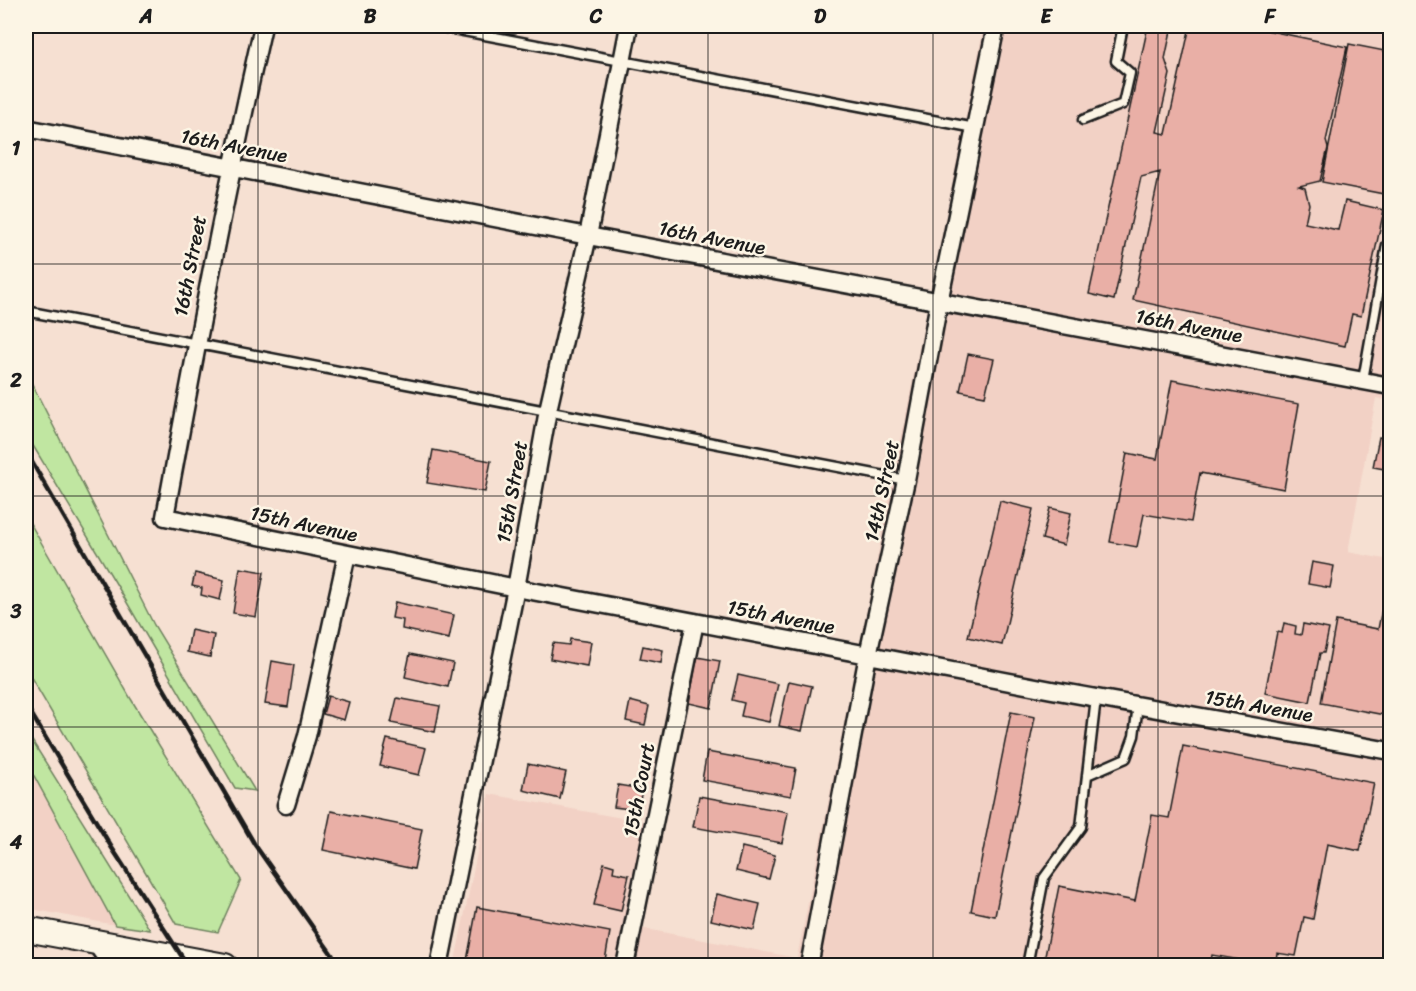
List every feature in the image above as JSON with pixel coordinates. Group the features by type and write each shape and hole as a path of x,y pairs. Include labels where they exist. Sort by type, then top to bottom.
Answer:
{"main road":[{"path":"26,929 225,966"}],"street":[{"name":"16th Street","path":"165,517 231,166 263,26"},
{"name":"15th Street","path":"439,966 516,588 548,410 588,236 629,26"},
{"name":"14th Street","path":"809,966 868,655 906,480 939,302 996,26"},
{"name":"16th Avenue","path":"26,128 1390,386"},
{"name":"15th Avenue","path":"165,517 516,588 1390,751"},
{"path":"286,806 307,736 347,554"},
{"name":"15th Court","path":"625,966 695,622"},
{"path":"94,940 111,966"}],"lane":[{"path":"437,26 975,128"},
{"path":"1083,120 1123,104 1130,73 1116,62 1123,26"},
{"path":"1363,380 1387,245 1390,242"},
{"path":"26,311 906,480"},
{"path":"1027,966 1044,879 1081,827 1096,698"},
{"path":"1087,775 1126,758 1134,736 1138,705"}],"shaded area":[{"path":"984,26 1390,26 1390,401 1376,398 1348,552 1390,560 1390,941 1385,965 454,966 489,794 661,825 641,928 797,958"},
{"path":"26,761 115,925 26,908"}],"green space":[{"path":"26,372 154,625 255,791 235,788 26,434"},
{"path":"26,516 131,699 241,880 218,932 176,924 26,669"},
{"path":"26,731 150,930 115,925 26,761"}],"building":[{"path":"1148,26 1172,26 1165,59 1170,74 1157,132 1166,134 1190,26 1247,26 1347,47 1326,141 1328,148 1320,181 1299,186 1305,188 1309,204 1305,223 1338,230 1345,201 1384,210 1361,316 1352,314 1345,346 1133,300 1160,172 1141,177 1114,300 1089,294"},
{"path":"1349,44 1390,52 1389,195 1322,182"},
{"path":"968,354 994,359 985,396 960,391"},
{"path":"1172,380 1299,404 1284,489 1200,473 1191,522 1144,514 1137,547 1110,542 1127,453 1157,459"},
{"path":"1379,437 1390,439 1390,470 1373,467"},
{"path":"433,450 491,461 485,492 427,483"},
{"path":"1000,501 1033,509 1002,645 968,637"},
{"path":"1050,508 1071,513 1064,545 1042,539"},
{"path":"1312,562 1334,566 1330,588 1308,584"},
{"path":"240,568 264,572 256,617 233,613"},
{"path":"1390,569 1390,716 1321,703 1336,621 1378,629"},
{"path":"195,573 224,580 220,600 201,595 202,588 192,586"},
{"path":"395,602 454,615 449,639 402,629 403,620 392,618"},
{"path":"1284,623 1296,626 1295,634 1301,635 1303,624 1329,629 1324,653 1320,653 1310,702 1265,693 1277,632 1282,633"},
{"path":"191,630 214,635 210,657 187,652"},
{"path":"570,639 591,642 587,666 550,659 553,643 569,645"},
{"path":"643,646 663,650 661,663 640,659"},
{"path":"410,654 453,663 448,687 405,677"},
{"path":"697,657 720,661 711,708 689,703"},
{"path":"272,661 294,665 288,707 265,704"},
{"path":"738,675 778,684 769,722 741,716 744,703 732,700"},
{"path":"789,681 812,686 802,731 779,726"},
{"path":"328,696 349,702 344,720 323,714"},
{"path":"397,698 440,706 435,732 391,723"},
{"path":"630,701 649,706 645,725 626,721"},
{"path":"1011,712 1035,717 995,916 971,911"},
{"path":"387,739 426,748 419,775 380,766"},
{"path":"1183,746 1374,783 1360,851 1327,844 1313,919 1304,917 1296,956 1277,953 1275,966 1212,955 1210,966 1043,966 1059,886 1135,901 1152,815 1169,818"},
{"path":"707,752 796,768 791,796 702,780"},
{"path":"528,764 566,772 560,799 523,790"},
{"path":"618,785 642,789 638,810 614,807"},
{"path":"699,796 788,812 782,843 693,827"},
{"path":"331,811 422,829 414,869 323,850"},
{"path":"742,847 775,855 769,879 736,871"},
{"path":"604,863 614,866 613,872 629,875 621,911 594,905"},
{"path":"717,894 760,904 754,930 711,920"},
{"path":"477,907 610,932 604,966 466,966"}],"railway":[{"path":"26,452 255,845 340,966"},
{"path":"26,705 112,848 188,966"}]}
